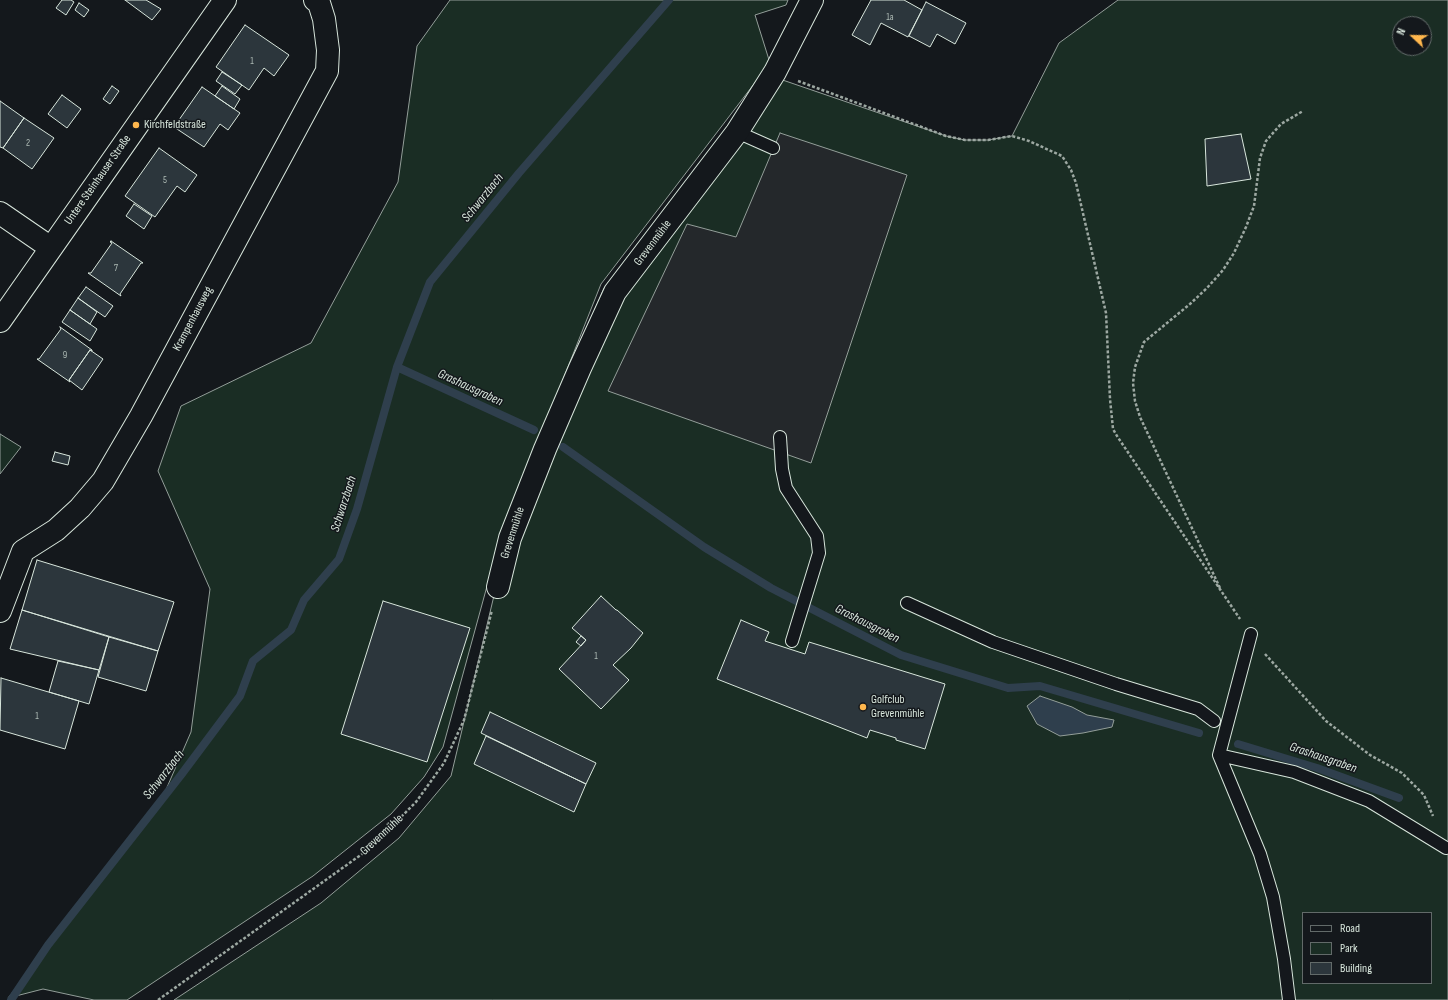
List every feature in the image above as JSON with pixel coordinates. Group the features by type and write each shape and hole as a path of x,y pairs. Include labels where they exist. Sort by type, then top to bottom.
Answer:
{"street":[{"name":"Untere Steinhauser Straße","path":"0,321 225,0"},
{"name":"Krampenhausweg","path":"0,611 23,551 56,530 80,508 103,481 141,416 327,71 328,50 324,19 319,4 315,0"},
{"name":"Grevenmühle","path":"498,587 510,538 542,456 580,368 616,292 736,132 775,72 812,0"},
{"path":"0,213 51,248"}],"lane":[{"path":"736,132 773,148"},
{"path":"780,437 782,469 786,488 817,536 819,553 792,641"},
{"path":"907,603 993,642 1116,684 1198,709 1214,721"},
{"path":"1251,634 1219,755 1260,854 1273,897 1289,1000"},
{"path":"1219,755 1294,772 1369,802 1446,848"}],"path":[{"path":"775,72 946,136 965,140 988,140 1012,136 1029,141 1062,156 1071,170 1076,183 1106,314 1110,399 1114,429 1117,436 1260,648 1326,721 1370,755 1402,773 1424,794 1446,848"},
{"path":"1224,595 1140,417 1135,401 1133,383 1135,367 1144,342 1207,288 1234,254 1254,206 1260,158 1266,141 1281,124 1303,111"},
{"name":"Grevenmühle","path":"158,1000 369,849 416,802 444,763 464,720 498,587"}],"green space":[{"path":"450,0 788,0 786,5 755,15 770,63 601,284 501,535 443,747 424,777 391,814 313,876 127,1000 94,1000 43,989 8,998 158,808 191,732 210,589 158,471 181,406 311,343 398,182 417,46"},
{"path":"1118,0 1448,0 1448,1000 174,1000 321,903 399,838 451,776 507,541 571,366 604,288 728,131 768,75 946,136 965,140 988,140 1012,136 1059,43"},
{"path":"0,434 21,447 0,474"}],"shaded area":[{"path":"780,133 907,175 811,463 608,391 687,224 736,237"}],"water":[{"path":"1040,696 1072,707 1087,715 1114,720 1112,727 1060,736 1037,724 1027,706"}],"building":[{"path":"62,0 71,0 74,2 66,15 56,8"},
{"path":"125,0 146,0 161,9 152,20"},
{"path":"871,0 904,0 922,10 908,37 881,23 870,45 852,35"},
{"path":"926,2 966,23 955,44 937,34 930,47 909,36"},
{"path":"79,3 89,10 84,17 75,10"},
{"path":"245,25 289,55 274,76 264,68 249,90 216,67"},
{"path":"222,72 242,85 235,94 216,81"},
{"path":"112,86 119,91 110,104 103,99"},
{"path":"222,86 240,99 234,109 215,96"},
{"path":"202,87 240,113 228,130 220,124 204,147 174,127"},
{"path":"62,95 81,109 67,128 48,114"},
{"path":"0,101 24,118 3,148 0,147"},
{"path":"24,118 54,138 32,169 3,148"},
{"path":"1241,134 1251,179 1207,186 1205,139"},
{"path":"159,148 197,175 185,192 177,186 155,217 125,196"},
{"path":"134,204 152,216 144,229 126,216"},
{"path":"111,241 143,263 141,263 120,294 121,296 88,273 91,273 112,243 110,242"},
{"path":"86,287 113,306 105,317 78,298"},
{"path":"78,298 97,312 90,324 70,310"},
{"path":"70,310 97,329 90,341 62,322"},
{"path":"60,327 92,350 90,350 69,380 70,382 37,359 39,359 61,329"},
{"path":"90,350 103,359 82,390 69,380"},
{"path":"55,452 70,456 68,465 52,461"},
{"path":"37,560 174,602 158,651 22,610"},
{"path":"601,596 643,633 631,648 613,665 629,680 601,709 559,669 586,640 572,628"},
{"path":"383,601 470,628 427,762 341,734"},
{"path":"22,610 109,637 99,670 10,649"},
{"name":"Golfclub Grevenmühle","path":"741,620 769,632 765,641 805,654 809,642 945,684 925,749 870,730 867,738 717,679"},
{"path":"581,636 586,640 581,646 576,642"},
{"path":"109,637 158,651 146,691 98,677"},
{"path":"58,661 99,670 89,704 49,692"},
{"path":"1,678 79,701 65,749 0,730"},
{"path":"490,712 596,763 586,784 481,733"},
{"path":"486,736 586,784 574,812 474,764"}],"waterway":[{"name":"Schwarzbach","path":"11,1000 48,945 181,775 240,696 253,661 291,630 304,600 339,559 357,509 397,367 430,282 519,173 669,0"},
{"name":"Grashausgraben","path":"397,367 534,430"},
{"name":"Grashausgraben","path":"563,447 704,547 771,588 901,655 1008,688 1040,686 1199,733"},
{"name":"Grashausgraben","path":"1238,744 1317,768 1399,798"}],"place":[{"name":"Kirchfeldstraße","path":"136,125"},
{"name":"Golfclub Grevenmühle","path":"863,707"}]}
